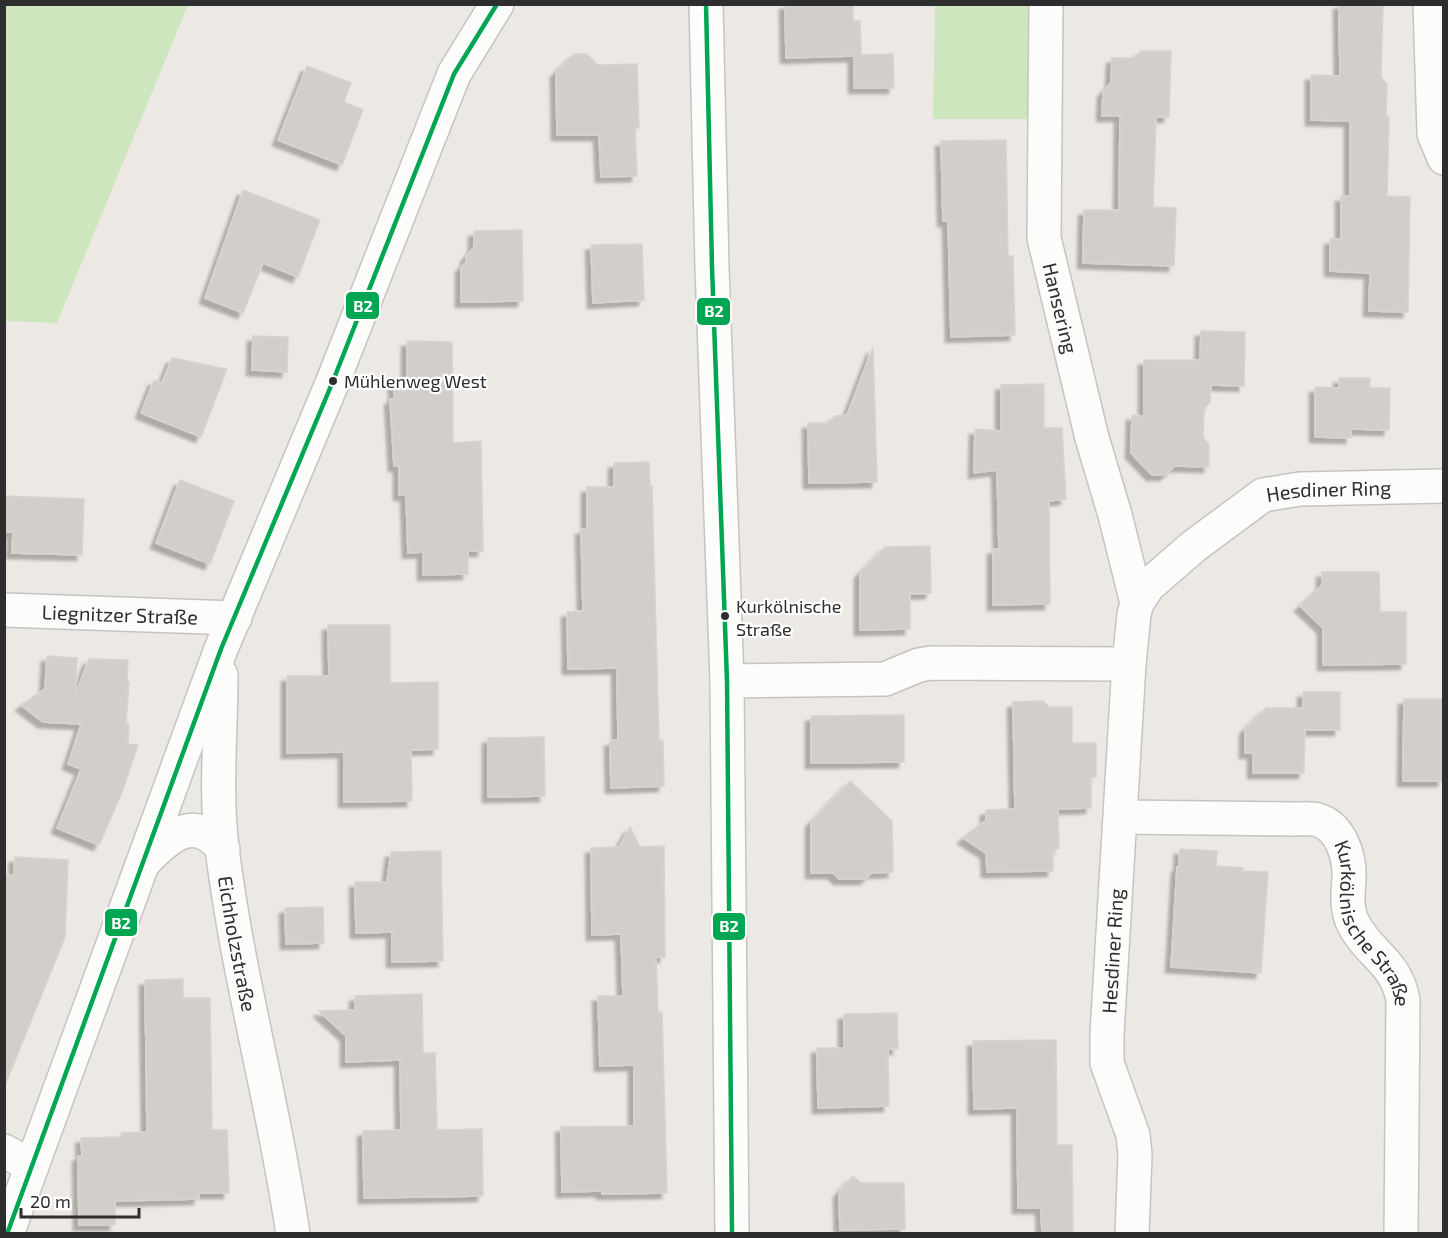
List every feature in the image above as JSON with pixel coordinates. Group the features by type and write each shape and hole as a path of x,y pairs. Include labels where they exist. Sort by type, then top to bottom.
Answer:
{"street":[{"path":"7,1233 18,1159 143,863 221,649 342,359 454,74 471,4"},
{"path":"454,74 497,4"},
{"path":"706,4 712,267 727,681 732,1233"},
{"name":"Hansering","path":"1046,4 1044,238 1092,438 1116,515 1137,603"},
{"path":"1430,4 1434,134 1443,158"},
{"name":"Hesdiner Ring","path":"1132,1233 1136,1155 1133,1135 1107,1063 1107,1034 1129,663 1137,603 1148,586 1171,565 1263,495 1300,489 1443,486"},
{"name":"Liegnitzer Straße","path":"4,610 235,618"},
{"name":"Eichholzstraße","path":"221,649 219,766 223,849 237,942 285,1179 293,1233"},
{"path":"727,681 885,679 919,665 931,663 1129,663"},
{"name":"Kurkölnische Straße","path":"1121,817 1319,820 1339,837 1346,853 1349,875 1348,897 1352,922 1360,935 1395,975 1403,1000 1401,1233"},
{"path":"143,863 162,844 186,830 207,833 223,849"}],"green space":[{"path":"4,5 188,5 57,323 5,321"},
{"path":"935,5 1030,5 1031,119 933,119"}],"building":[{"path":"785,4 853,4 853,21 860,21 861,55 893,54 894,88 854,88 854,56 786,58"},
{"path":"1339,4 1383,4 1381,78 1387,84 1386,117 1389,117 1387,196 1410,197 1408,312 1369,311 1370,273 1330,271 1330,239 1341,239 1341,196 1350,196 1350,121 1311,120 1311,75 1340,76"},
{"path":"1141,51 1171,51 1169,117 1156,117 1153,207 1176,208 1174,266 1083,263 1084,210 1119,210 1120,116 1102,116 1103,92 1111,83 1112,58 1133,58"},
{"path":"574,54 587,54 598,65 637,64 639,128 635,128 637,176 601,177 599,135 557,135 556,72"},
{"path":"307,66 351,83 344,102 363,110 342,165 278,140"},
{"path":"1006,140 1008,256 1013,256 1015,335 951,337 948,221 943,221 941,141"},
{"path":"243,190 320,220 298,277 263,263 243,313 205,298"},
{"path":"522,230 523,301 461,302 461,267 474,247 474,231"},
{"path":"642,244 644,300 593,303 591,245"},
{"path":"1201,331 1245,332 1244,386 1211,385 1210,403 1204,408 1203,438 1209,444 1209,467 1175,466 1165,475 1152,475 1131,453 1132,415 1144,416 1144,360 1200,360"},
{"path":"253,336 288,337 287,372 252,370"},
{"path":"407,341 452,342 453,443 481,441 483,551 468,551 468,574 423,575 423,552 408,553 406,495 399,495 399,466 394,466 390,399 394,399 394,379 407,379"},
{"path":"873,347 877,482 809,483 808,423 828,423 835,416 847,415"},
{"path":"172,358 227,369 201,437 141,413 154,380 162,383"},
{"path":"1339,378 1370,378 1370,388 1390,388 1389,430 1351,429 1351,438 1315,437 1315,387 1339,388"},
{"path":"1044,384 1044,428 1062,428 1066,499 1049,501 1050,604 993,605 993,549 999,549 997,470 974,473 975,429 1001,431 1001,385"},
{"path":"649,462 650,486 652,486 659,740 663,740 664,786 611,788 610,741 618,740 617,668 568,669 567,612 583,611 581,529 587,529 587,487 614,487 614,463"},
{"path":"180,480 234,501 210,564 156,543"},
{"path":"4,496 84,499 82,555 12,553 13,532 4,532"},
{"path":"930,546 931,593 910,594 910,629 860,630 860,573 885,547"},
{"path":"1322,572 1379,572 1380,612 1406,612 1406,664 1323,665 1323,628 1300,606 1322,585"},
{"path":"328,625 390,625 390,683 438,682 438,749 411,750 412,801 344,802 344,752 287,753 287,676 329,676"},
{"path":"47,656 77,658 76,693 89,659 128,660 126,724 129,724 128,744 138,745 122,792 99,845 57,828 81,769 68,764 81,724 43,722 21,705 45,689"},
{"path":"1303,692 1340,692 1340,730 1305,730 1304,773 1253,773 1253,753 1245,753 1245,729 1266,708 1303,708"},
{"path":"1404,699 1443,699 1443,781 1403,781"},
{"path":"1043,701 1049,707 1072,707 1072,743 1096,743 1096,777 1091,778 1091,808 1058,809 1059,849 1053,849 1053,871 987,872 986,853 963,838 986,820 986,810 1015,809 1013,702"},
{"path":"904,715 904,762 811,763 811,716"},
{"path":"544,737 545,796 488,797 488,738"},
{"path":"850,781 892,821 893,872 871,873 866,879 839,879 833,873 811,873 811,822"},
{"path":"630,827 640,847 664,846 665,957 656,957 658,1012 662,1012 667,1193 562,1192 561,1127 634,1126 634,1065 600,1066 598,996 623,996 621,934 592,935 591,848 619,847"},
{"path":"1180,849 1217,851 1216,866 1243,868 1243,871 1268,872 1261,973 1171,967"},
{"path":"441,851 443,961 392,962 392,932 356,933 355,882 387,882 391,852"},
{"path":"15,857 68,860 65,937 6,1083 4,1083 4,875 14,875"},
{"path":"323,907 324,943 286,944 285,908"},
{"path":"183,979 183,998 210,998 212,1130 227,1130 229,1193 199,1193 199,1199 115,1201 115,1225 79,1225 78,1156 82,1156 81,1138 121,1137 121,1133 147,1132 145,980"},
{"path":"422,994 423,1053 435,1053 437,1130 482,1129 483,1196 364,1198 363,1131 401,1130 400,1060 346,1062 346,1036 319,1011 355,1010 355,996"},
{"path":"897,1013 898,1049 888,1049 889,1106 818,1108 817,1048 844,1048 844,1014"},
{"path":"1056,1040 1057,1145 1072,1145 1073,1233 1042,1233 1041,1208 1018,1208 1017,1108 974,1109 973,1041"},
{"path":"853,1176 861,1183 904,1183 905,1229 840,1230 839,1192"}],"transit line":[{"name":"B2","path":"7,1234 221,649 333,381 454,74 497,4"},
{"name":"B2","path":"706,4 712,267 727,681 732,1234"}],"place":[{"name":"Mühlenweg West","path":"333,381"},
{"name":"Kurkölnische Straße","path":"725,616"}]}
